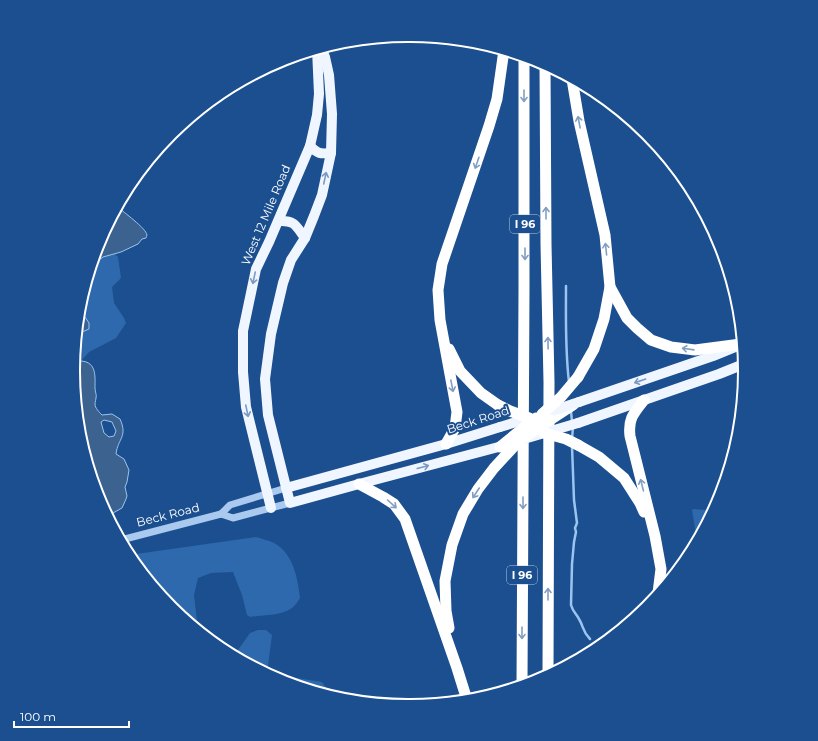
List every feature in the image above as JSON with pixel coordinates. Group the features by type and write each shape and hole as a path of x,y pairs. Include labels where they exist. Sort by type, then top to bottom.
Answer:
{"highway":[{"path":"446,444 455,428 457,412 440,320 438,290 442,264 490,126 503,56"},
{"name":"I 96","path":"522,679 524,63"},
{"name":"I 96","path":"545,72 546,244 549,382 548,668"},
{"path":"500,447 539,417 561,397 578,377 594,348 604,319 610,287 605,235 579,121 573,86"},
{"path":"610,287 627,318 652,340 671,347 695,350 737,345"},
{"path":"440,320 448,348 460,371 481,393 498,405 510,411 578,423"},
{"path":"644,400 632,416 629,427 655,536 661,570 659,583"},
{"path":"539,417 579,402"},
{"path":"538,432 539,417"},
{"path":"500,427 522,429 566,439 599,457 624,478 640,503 655,536"},
{"path":"457,668 446,611 445,581 452,545 463,514 478,489 494,468 519,441 538,432"},
{"path":"359,484 384,496 394,504 405,519 465,694"}],"main road":[{"path":"290,503 268,415 265,379 271,334 283,283 291,260 305,238 322,195 331,153 332,114 329,75 323,53"},
{"name":"West 12 Mile Road","path":"271,508 246,407 243,372 243,330 256,269 279,221 310,146 318,115 319,94 317,55"},
{"path":"310,146 316,152 322,154 331,153"},
{"path":"279,221 286,220 292,222 305,238"},
{"path":"579,402 713,356 737,346"},
{"path":"538,432 578,423 738,366"},
{"name":"Beck Road","path":"286,488 539,417"},
{"name":"Beck Road","path":"290,503 519,441"}],"street":[{"name":"Beck Road","path":"127,538 221,514 230,505 286,488"},
{"name":"Beck Road","path":"221,514 233,518 290,503"}],"shaded area":[{"path":"122,211 143,228 147,235 146,238 142,239 138,244 121,252 100,259 114,225"},
{"path":"114,253 118,257 121,278 112,287 114,303 126,323 116,338 89,352 80,361 83,332 89,329 85,318 87,306 98,265 103,257"},
{"path":"85,317 89,323 89,329 83,332"},
{"path":"81,361 90,364 94,371 96,396 95,404 97,410 102,415 112,414 120,419 122,425 123,434 116,454 124,459 129,470 125,487 127,496 122,508 113,513 98,476 87,435 81,392","holes":["104,420 112,422 116,431 114,436 109,437 104,433 101,422"]},
{"path":"692,510 706,510 695,531"},
{"path":"256,537 274,543 286,553 296,574 300,598 293,607 287,611 277,614 250,617 247,615 242,595 233,572 211,573 198,578 194,595 197,621 162,587 137,554"},
{"path":"258,630 266,630 272,635 268,667 237,651 250,633"},
{"path":"291,677 322,682 327,689"}],"waterway":[{"path":"566,286 566,346 569,382"},
{"path":"571,411 572,422"},
{"path":"572,439 573,427"},
{"path":"572,446 574,500 577,523 575,528 576,532 572,564 571,605 590,639"}]}
